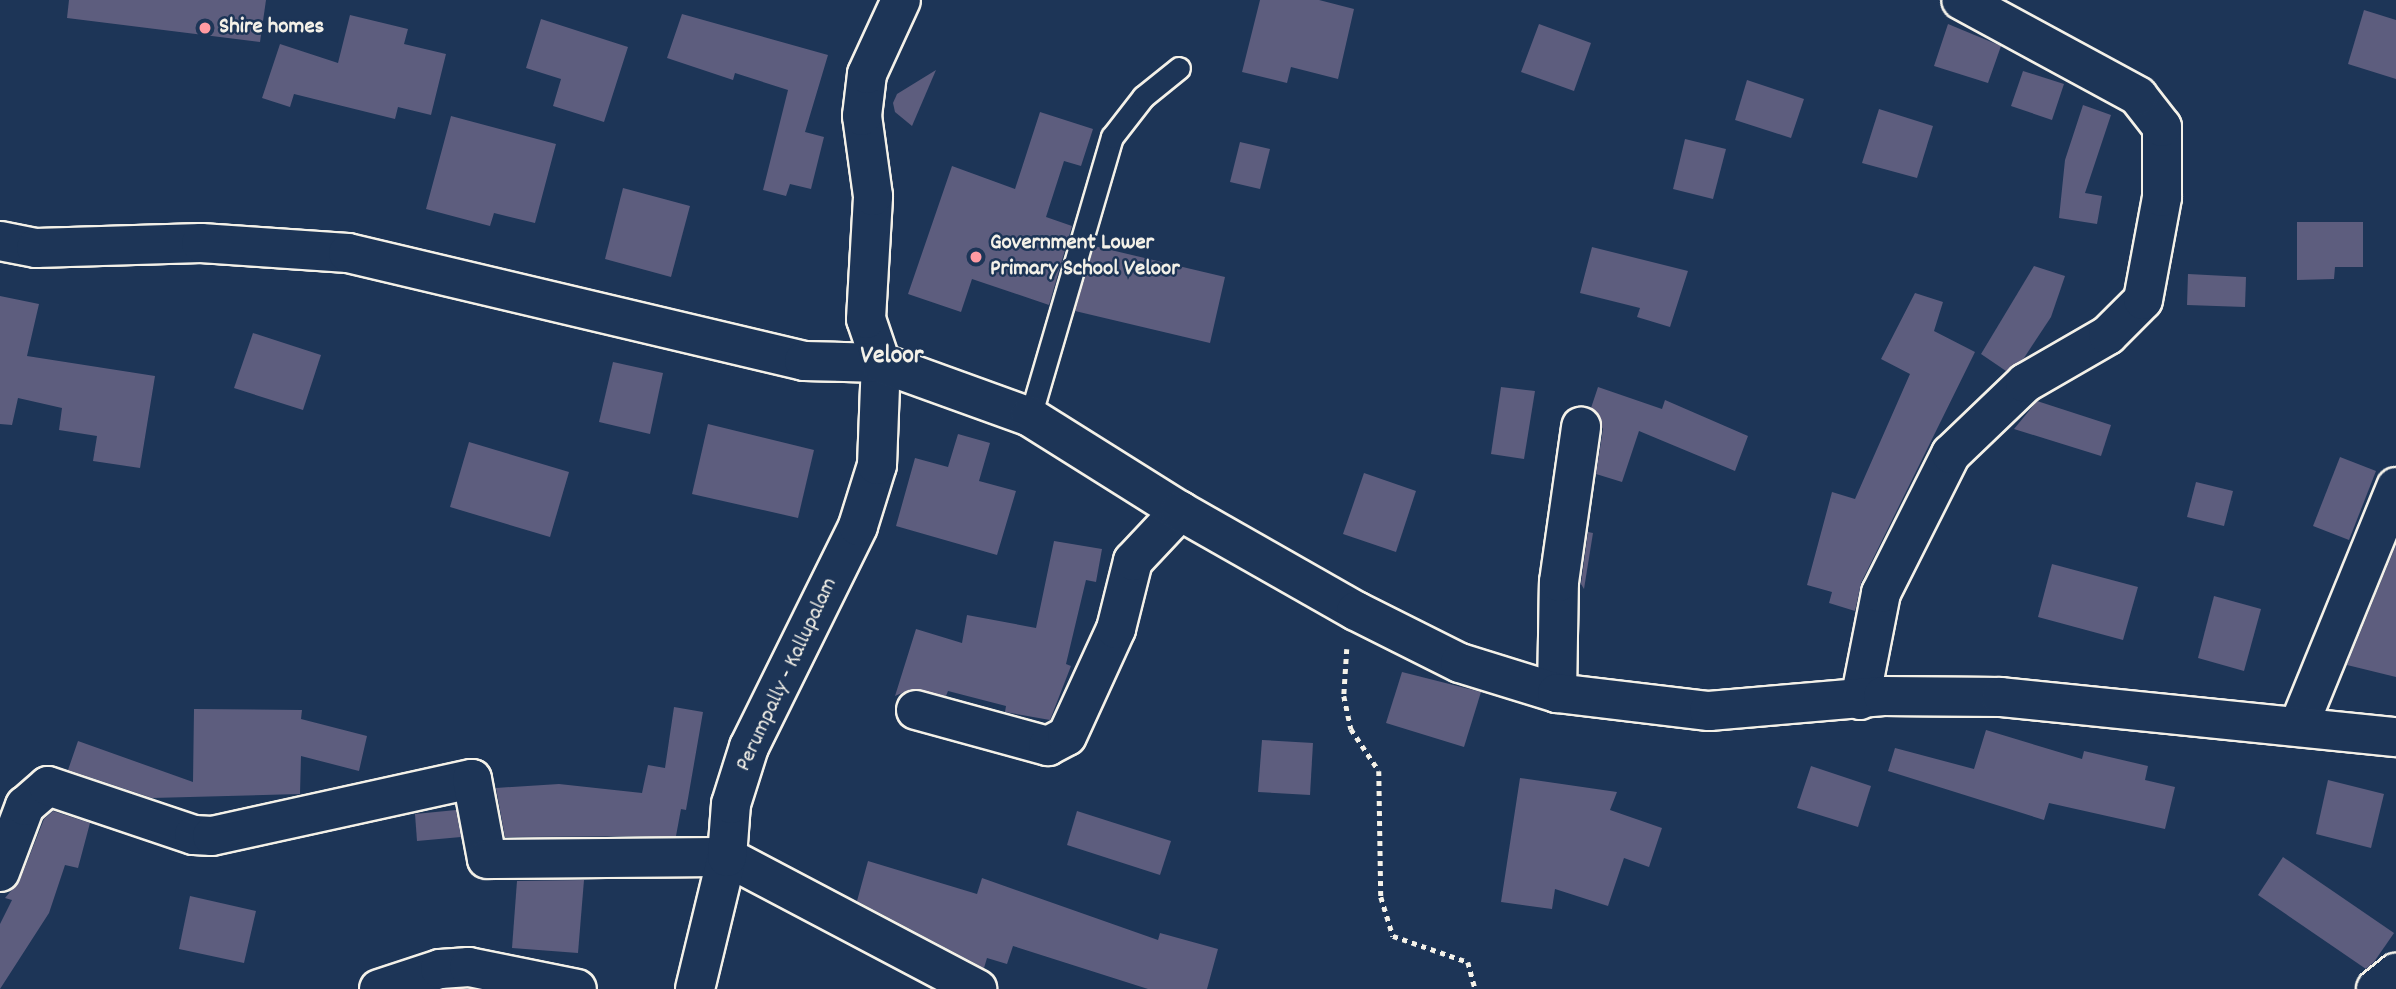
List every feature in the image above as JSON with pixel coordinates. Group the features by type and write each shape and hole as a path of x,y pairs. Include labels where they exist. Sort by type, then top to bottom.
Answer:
{"street":[{"path":"881,363 866,318 873,196 862,116 867,74 901,0"},
{"path":"1860,700 1881,593 1951,454 2025,383 2108,335 2143,300 2162,197 2162,127 2138,96 1961,0"},
{"path":"0,241 36,248 201,243 348,253 804,361 881,363 1030,416 1180,511 1356,611 1461,663 1557,693 1709,711 1860,700 2001,697 2299,725 2396,737"},
{"name":"Perumpally - Kallupalam","path":"695,989 727,857 731,804 749,747 868,502 877,465 881,363"},
{"path":"1557,693 1559,582 1581,427"},
{"path":"2299,725 2396,487"},
{"path":"916,710 1048,746 1067,736 1116,629 1133,561 1180,511"},
{"path":"0,872 25,806 48,786 194,835 212,836 472,779 487,859 727,857 977,989"},
{"path":"379,989 440,970 469,967 577,989"},
{"path":"2376,989 2396,973"}],"lane":[{"path":"1030,416 1112,138 1143,97 1179,68"}],"path":[{"path":"1356,611 1344,696 1351,729 1379,771 1381,897 1393,936 1468,962 1475,989"}],"building":[{"name":"Shire homes","path":"69,0 266,0 260,42 67,18"},
{"path":"1260,0 1319,0 1354,9 1338,79 1291,67 1287,83 1242,72"},
{"path":"2364,10 2396,20 2396,79 2348,64"},
{"path":"682,14 828,55 805,132 824,137 811,189 790,184 786,196 763,190 788,90 735,73 733,80 667,58"},
{"path":"350,15 408,29 404,44 446,54 431,115 398,107 395,119 294,94 290,107 262,98 280,44 338,63"},
{"path":"541,19 628,47 604,122 553,106 561,79 526,68"},
{"path":"1539,24 1591,43 1574,91 1521,72"},
{"path":"1948,24 2001,46 1988,83 1934,66"},
{"path":"936,70 912,126 895,112 893,103 897,94"},
{"path":"2023,71 2064,84 2052,120 2011,106"},
{"path":"1747,80 1804,99 1791,138 1735,120"},
{"path":"2083,105 2111,115 2085,193 2102,196 2097,224 2059,218 2065,160"},
{"path":"1879,109 1933,126 1917,178 1862,163"},
{"path":"1040,112 1093,129 1081,166 1064,161 1046,217 1072,226 1049,305 972,279 961,312 908,294 952,166 1015,189"},
{"path":"451,116 556,144 535,223 494,213 490,226 426,209"},
{"path":"1685,139 1726,149 1713,199 1673,189"},
{"path":"1240,142 1270,149 1260,189 1230,182"},
{"path":"623,188 690,206 671,277 605,259"},
{"path":"2297,222 2363,222 2363,267 2335,267 2334,279 2297,280"},
{"path":"1094,246 1225,277 1210,343 1075,311"},
{"path":"1592,247 1688,271 1670,327 1637,317 1640,308 1580,293"},
{"path":"2034,266 2065,276 2051,317 2024,358 2006,371 1981,354"},
{"path":"2188,274 2246,277 2245,307 2187,305"},
{"path":"1915,293 1943,302 1934,331 1975,352 1861,583 1855,611 1829,603 1832,592 1807,585 1832,492 1855,499 1910,374 1881,359"},
{"path":"0,296 39,304 27,356 155,376 140,468 93,461 97,436 59,430 62,408 18,398 12,425 0,424"},
{"path":"253,333 321,355 303,410 234,388"},
{"path":"613,362 663,373 650,434 599,422"},
{"path":"1501,387 1535,391 1524,459 1491,454"},
{"path":"1598,387 1662,409 1665,400 1748,436 1735,471 1639,431 1622,482 1596,474 1603,429 1591,408"},
{"path":"2037,401 2111,425 2101,456 2014,429"},
{"path":"708,424 814,450 798,518 692,494"},
{"path":"958,434 990,443 979,481 1016,491 997,555 896,526 915,458 948,467"},
{"path":"469,442 569,472 550,537 450,507"},
{"path":"2340,457 2376,471 2349,540 2313,526"},
{"path":"1364,473 1416,491 1396,552 1343,534"},
{"path":"2196,482 2233,491 2224,526 2187,517"},
{"path":"1588,532 1593,533 1584,589 1581,584"},
{"path":"1054,541 1102,549 1096,582 1086,580 1066,664 1071,666 1050,720 1005,712 1006,706 948,691 946,696 911,689 895,696 916,629 962,643 967,615 1036,628"},
{"path":"2396,545 2396,677 2347,665"},
{"path":"2052,564 2138,587 2123,640 2038,617"},
{"path":"2214,596 2261,609 2244,671 2198,658"},
{"path":"1402,672 1481,692 1464,747 1386,723"},
{"path":"674,707 703,712 686,810 681,809 676,836 505,837 496,788 559,784 642,793 648,765 665,768"},
{"path":"194,709 302,710 301,719 367,736 359,771 301,756 300,794 152,798 68,770 78,741 193,782"},
{"path":"1986,730 2082,759 2084,751 2148,766 2145,780 2175,787 2165,829 2049,803 2044,820 1888,771 1895,748 1974,769"},
{"path":"1262,740 1313,743 1310,795 1258,792"},
{"path":"1811,766 1871,786 1858,827 1797,808"},
{"path":"1520,778 1617,792 1610,810 1662,828 1649,867 1624,858 1608,906 1555,889 1552,909 1501,902"},
{"path":"2328,780 2384,794 2371,848 2316,834"},
{"path":"456,810 461,837 417,841 415,814"},
{"path":"53,811 90,823 78,868 65,865 49,913 0,989 0,924 12,900 5,898 20,880 44,819"},
{"path":"1077,811 1171,841 1160,875 1067,845"},
{"path":"2283,857 2394,933 2366,969 2258,895"},
{"path":"868,861 977,894 982,878 1158,940 1160,933 1218,949 1207,989 1148,989 1013,946 1007,964 987,958 984,968 857,901"},
{"path":"584,880 578,953 512,948 517,881"},
{"path":"190,896 256,911 244,963 179,949"}],"place":[{"name":"Shire homes","path":"205,28"},
{"name":"Government Lower Primary School Veloor","path":"976,257"}],"district":[{"name":"Veloor","path":"892,357"}]}
